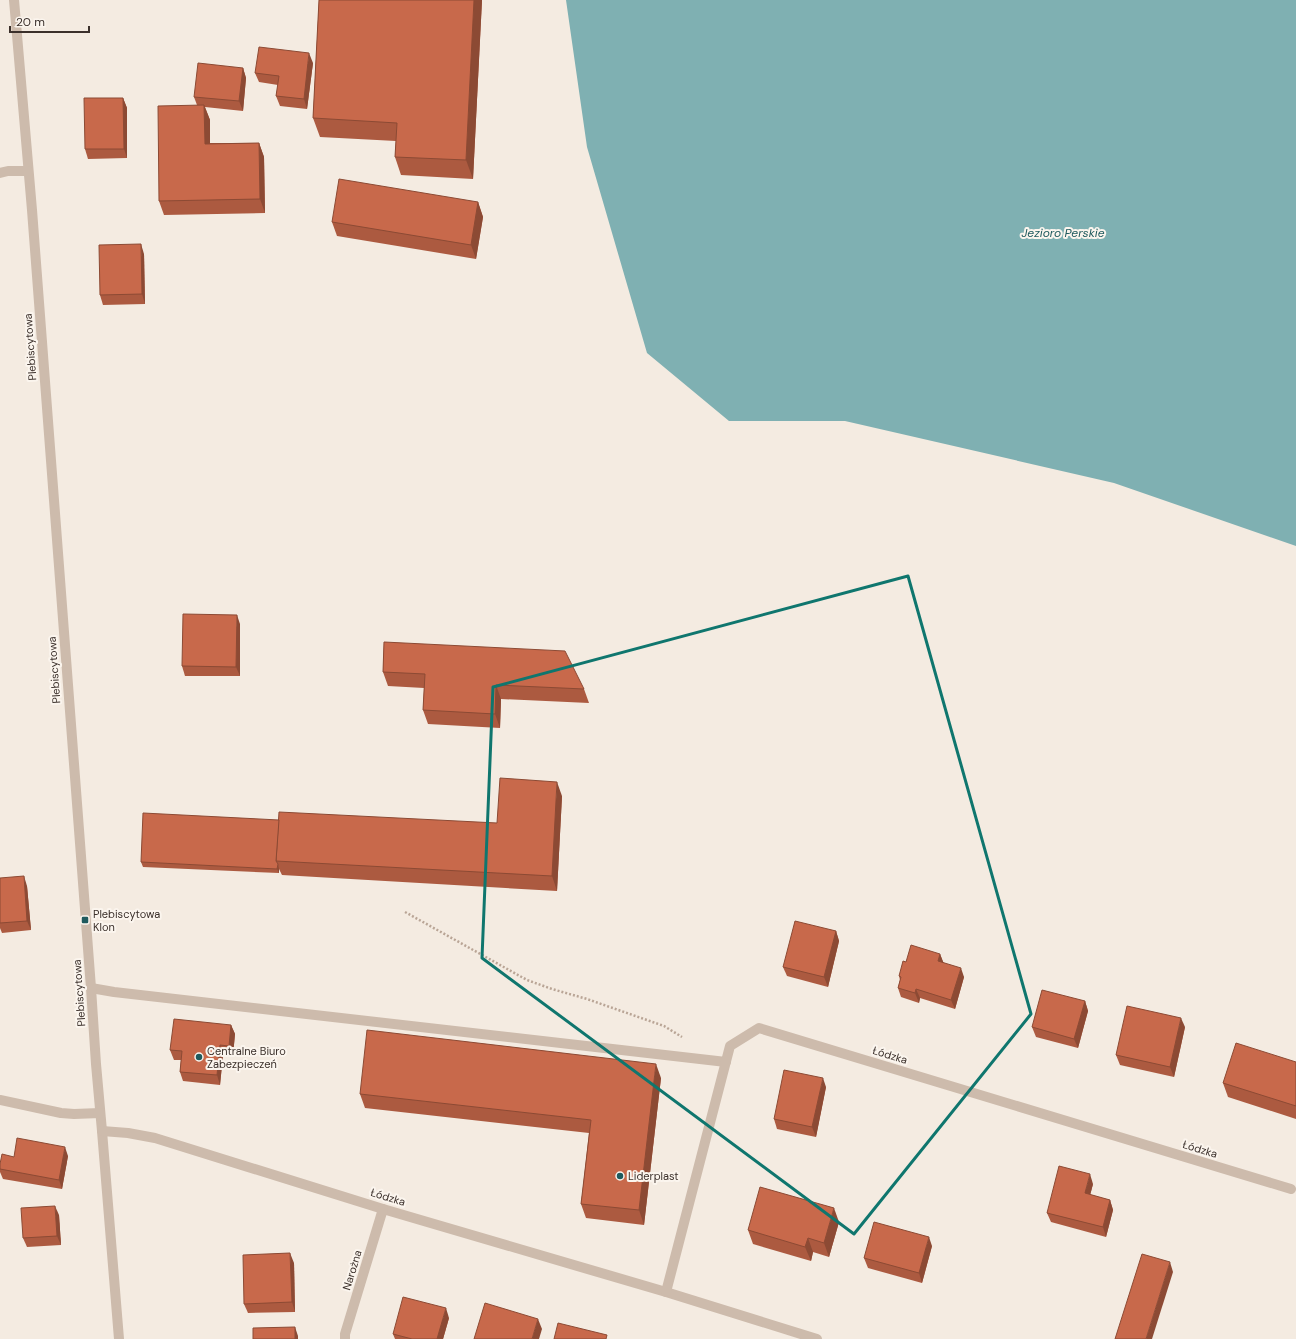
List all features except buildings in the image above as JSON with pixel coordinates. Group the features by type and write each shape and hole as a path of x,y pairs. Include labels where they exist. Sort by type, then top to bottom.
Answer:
{"street":[{"name":"Plebiscytowa","path":"14,0 32,210 118,1339"},
{"path":"0,173 8,171 28,171"},
{"path":"91,988 114,992 726,1062"},
{"name":"Łódzka","path":"666,1292 730,1046 759,1028 1291,1189"},
{"path":"0,1100 61,1113 100,1113"},
{"name":"Łódzka","path":"102,1131 155,1138 383,1209 666,1292 812,1338"},
{"name":"Narożna","path":"345,1339 345,1334 383,1209"}],"path":[{"path":"405,912 527,980 664,1026 688,1040"}],"highlighted area":[{"path":"908,576 1031,1014 854,1234 482,958 493,687"}],"water":[{"name":"Jezioro Perskie","path":"566,0 1296,0 1296,546 1114,483 845,421 729,421 647,353 587,147"}],"place":[{"name":"Plebiscytowa Klon","path":"85,920"},
{"name":"Centralne Biuro Zabezpieczeń","path":"199,1057"},
{"name":"Liderplast","path":"620,1176"}]}
